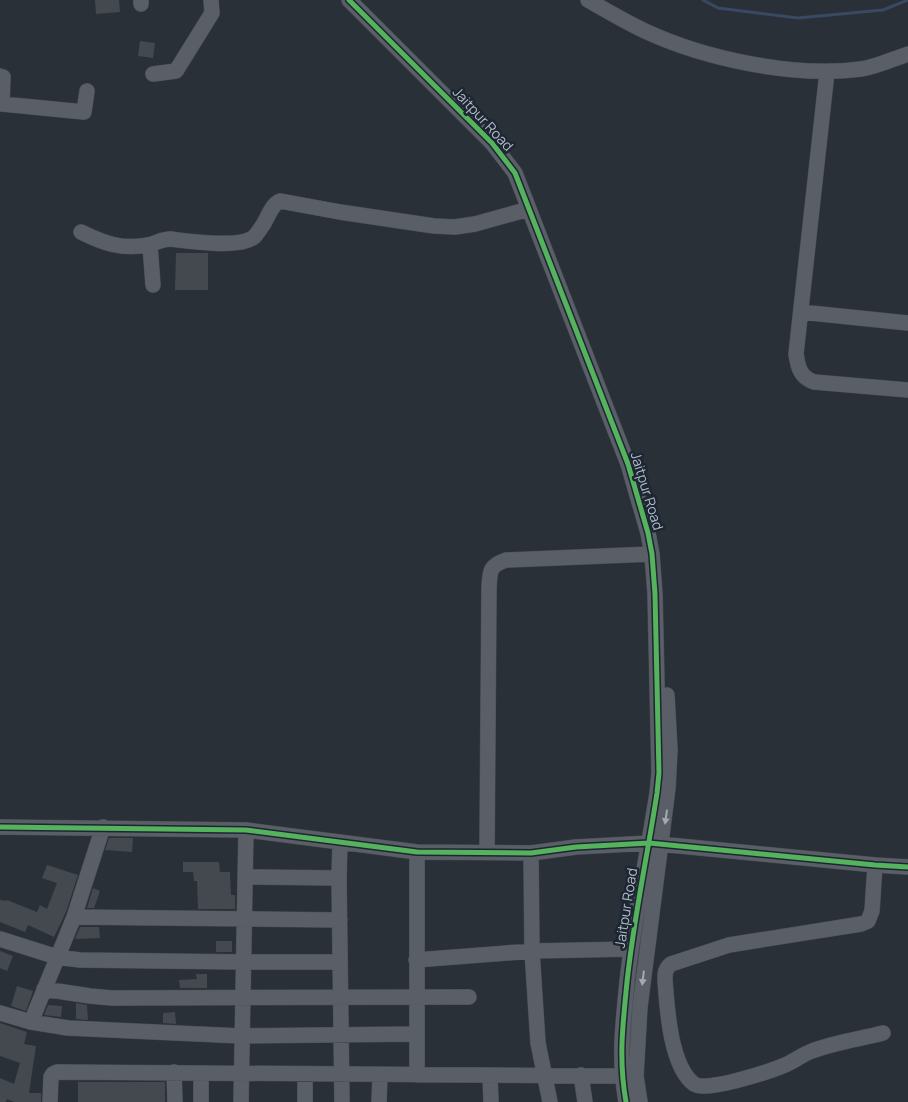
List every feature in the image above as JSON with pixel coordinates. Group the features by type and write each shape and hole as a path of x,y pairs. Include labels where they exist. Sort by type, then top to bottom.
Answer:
{"street":[{"path":"153,74 176,71 212,13 211,0"},
{"name":"Jaitpur Road","path":"349,0 500,151 515,173 628,464 648,532 652,554 659,773 654,894 626,1102"},
{"name":"Jaitpur Road","path":"361,0 517,162 639,471 658,538 661,559 670,750 667,808 656,843 642,877 631,949 621,1046 629,1076 640,1102"},
{"path":"588,0 645,31 676,43 715,55 779,69 827,72 863,69 908,54"},
{"path":"827,72 796,354 798,365 802,375 807,380 814,382 908,390"},
{"path":"0,76 4,77 2,104 84,112 87,91"},
{"path":"81,232 105,244 121,247 150,244 163,239 212,244 247,240 253,238 259,231 275,204 280,201 434,226 455,227 476,224 529,209"},
{"path":"150,244 153,285"},
{"path":"801,312 908,323"},
{"path":"487,852 489,588 492,567 506,560 652,554"},
{"path":"0,827 246,830 417,852 531,853 576,847 656,843 908,867"},
{"path":"31,1022 74,917 103,827"},
{"path":"241,1102 246,830"},
{"path":"340,842 342,1102"},
{"path":"417,852 417,1075"},
{"path":"531,853 532,951 538,1043 550,1102"},
{"path":"875,865 872,911 868,921 861,924 729,945 671,964 665,973 665,980 673,1046 684,1072 696,1086 709,1086 768,1072 788,1064 810,1051 883,1034"},
{"path":"246,877 339,878"},
{"path":"74,917 340,920"},
{"path":"0,940 57,956 80,960 340,962"},
{"path":"416,960 532,951 631,949"},
{"path":"44,989 112,998 469,997"},
{"path":"0,1013 31,1022 68,1028 241,1036 417,1034"},
{"path":"50,1102 51,1077 57,1072 629,1076"},
{"path":"174,1072 174,1102"},
{"path":"201,1073 202,1102"},
{"path":"305,1074 306,1102"},
{"path":"379,1102 380,1075"},
{"path":"581,1075 585,1102"},
{"path":"490,1076 491,1102"}],"building":[{"path":"95,0 119,0 120,12 96,14"},
{"path":"140,41 155,43 153,58 138,56"},
{"path":"176,253 208,253 208,290 175,290"},
{"path":"109,838 133,838 132,852 105,850"},
{"path":"183,862 219,862 220,872 230,872 231,895 235,895 235,909 198,909 197,881 194,881 193,872 183,872"},
{"path":"47,865 78,875 66,912 54,937 28,925 25,932 0,922 0,900 7,900 37,912 40,905 47,909 57,883 42,878"},
{"path":"93,888 100,891 94,908 87,908"},
{"path":"80,927 99,927 100,938 75,939"},
{"path":"216,941 232,941 232,952 216,952"},
{"path":"0,951 13,956 7,971 0,968"},
{"path":"196,974 207,974 207,988 180,988 179,980 197,979"},
{"path":"17,986 33,991 26,1011 11,1006"},
{"path":"76,1003 87,1005 88,1020 76,1019"},
{"path":"48,1005 62,1006 61,1017 44,1015"},
{"path":"175,1012 176,1024 163,1023 163,1013"},
{"path":"0,1023 27,1032 24,1044 36,1046 29,1093 41,1093 41,1102 14,1102 7,1099 6,1102 0,1102 0,1078 14,1084 20,1063 0,1056"},
{"path":"78,1082 165,1082 165,1102 78,1102"}],"waterway":[{"path":"703,0 718,8 798,18 883,10 908,0"}],"cycle path":[{"path":"349,0 492,143 515,173 628,464 648,533 652,554 655,594 659,773 632,942 626,992 622,1034 622,1060 626,1102"},
{"path":"0,827 246,830 417,852 531,853 576,847 649,843 908,867"}]}
